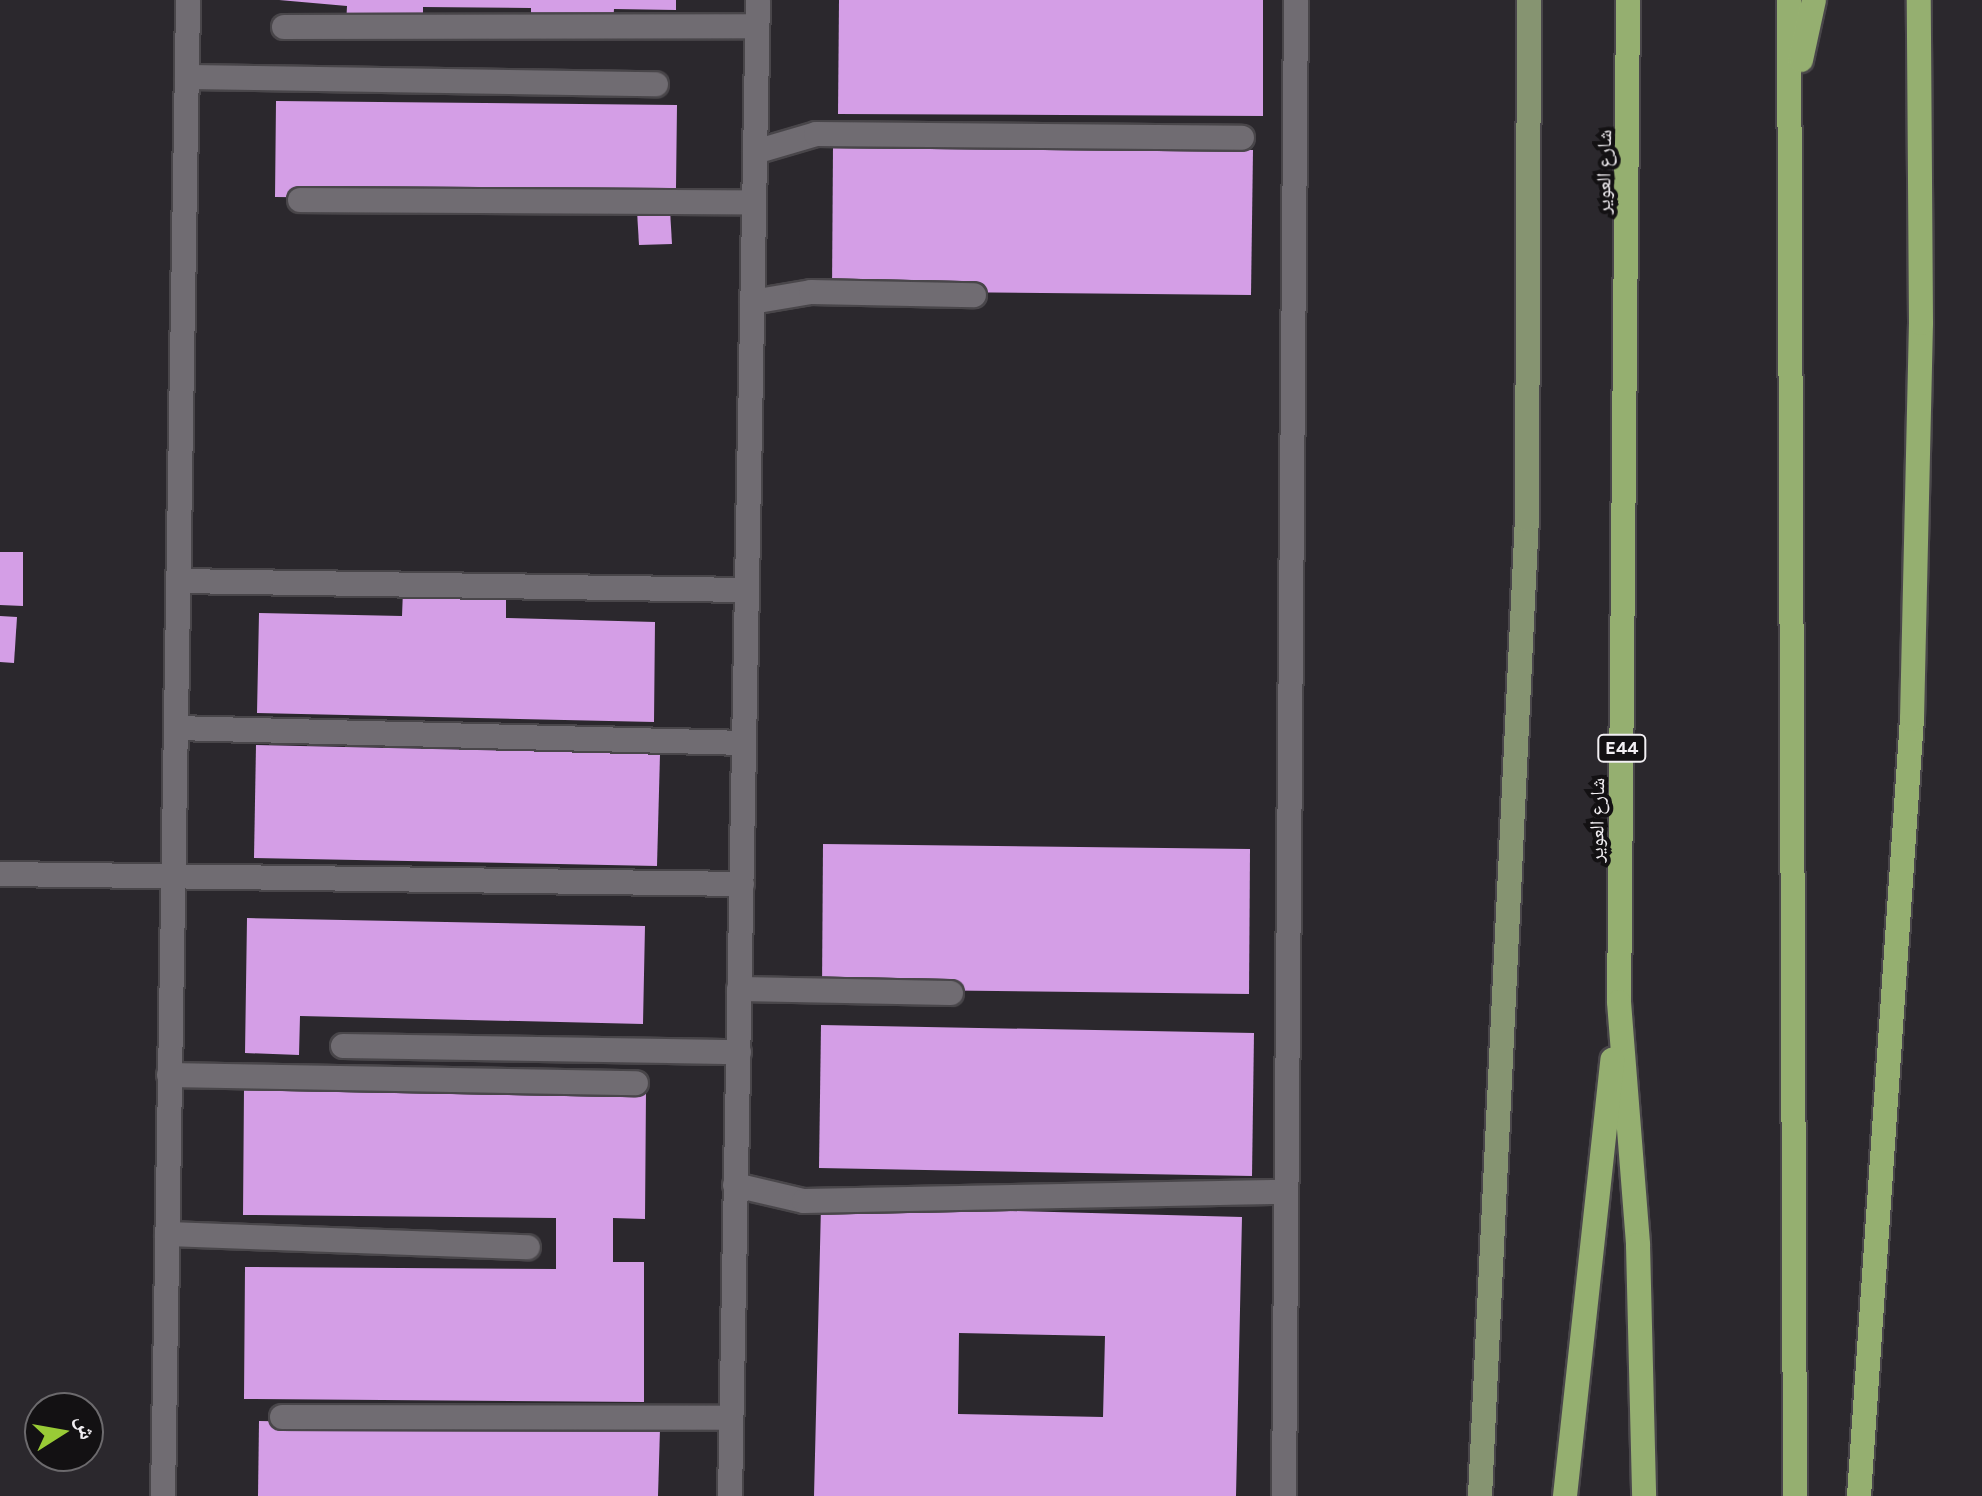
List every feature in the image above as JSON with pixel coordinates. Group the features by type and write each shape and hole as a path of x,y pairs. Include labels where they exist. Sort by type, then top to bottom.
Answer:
{"highway":[{"name":"شارع العوير","path":"1628,0 1619,1002 1638,1245 1644,1496"},
{"path":"1789,0 1794,93 1795,1496"},
{"path":"1794,93 1814,0"},
{"path":"1859,1496 1912,719 1921,323 1919,0"},
{"path":"1565,1496 1619,1002"}],"main road":[{"path":"1480,1496 1527,519 1529,0"}],"lane":[{"path":"163,1496 188,0"},
{"path":"730,1496 758,0"},
{"path":"1284,1496 1296,0"},
{"path":"284,27 757,26"},
{"path":"187,77 656,84"},
{"path":"755,152 816,134 1242,138"},
{"path":"300,200 754,202"},
{"path":"752,302 811,292 974,295"},
{"path":"178,581 747,590"},
{"path":"176,728 744,743"},
{"path":"0,874 171,879 742,884"},
{"path":"739,989 951,993"},
{"path":"343,1046 739,1052"},
{"path":"169,1075 636,1083"},
{"path":"735,1185 804,1201 1286,1192"},
{"path":"167,1234 528,1247"},
{"path":"282,1417 731,1418"}],"building":[{"path":"279,0 676,0 676,10 614,9 613,25 531,24 531,8 423,7 423,26 346,25 347,6"},
{"path":"839,0 1263,0 1263,116 838,114"},
{"path":"276,101 677,105 676,188 617,188 617,201 275,197"},
{"path":"833,146 1253,150 1251,295 832,291"},
{"path":"670,210 672,244 639,245 637,211"},
{"path":"0,552 23,552 23,606 0,605"},
{"path":"403,590 506,592 506,618 655,622 654,722 257,713 259,613 402,616"},
{"path":"0,616 17,617 14,663 0,662"},
{"path":"256,745 660,754 657,866 254,858"},
{"path":"823,844 1250,849 1249,994 822,989"},
{"path":"247,918 645,926 643,1024 300,1016 299,1055 245,1053"},
{"path":"821,1025 1254,1033 1252,1176 819,1168"},
{"path":"244,1088 646,1091 645,1219 613,1218 613,1262 644,1262 644,1402 244,1399 245,1267 556,1269 556,1218 243,1215"},
{"path":"821,1206 1242,1217 1236,1496 814,1496","holes":["959,1333 1105,1336 1103,1417 958,1414"]},
{"path":"259,1421 660,1428 658,1496 258,1496"}]}
